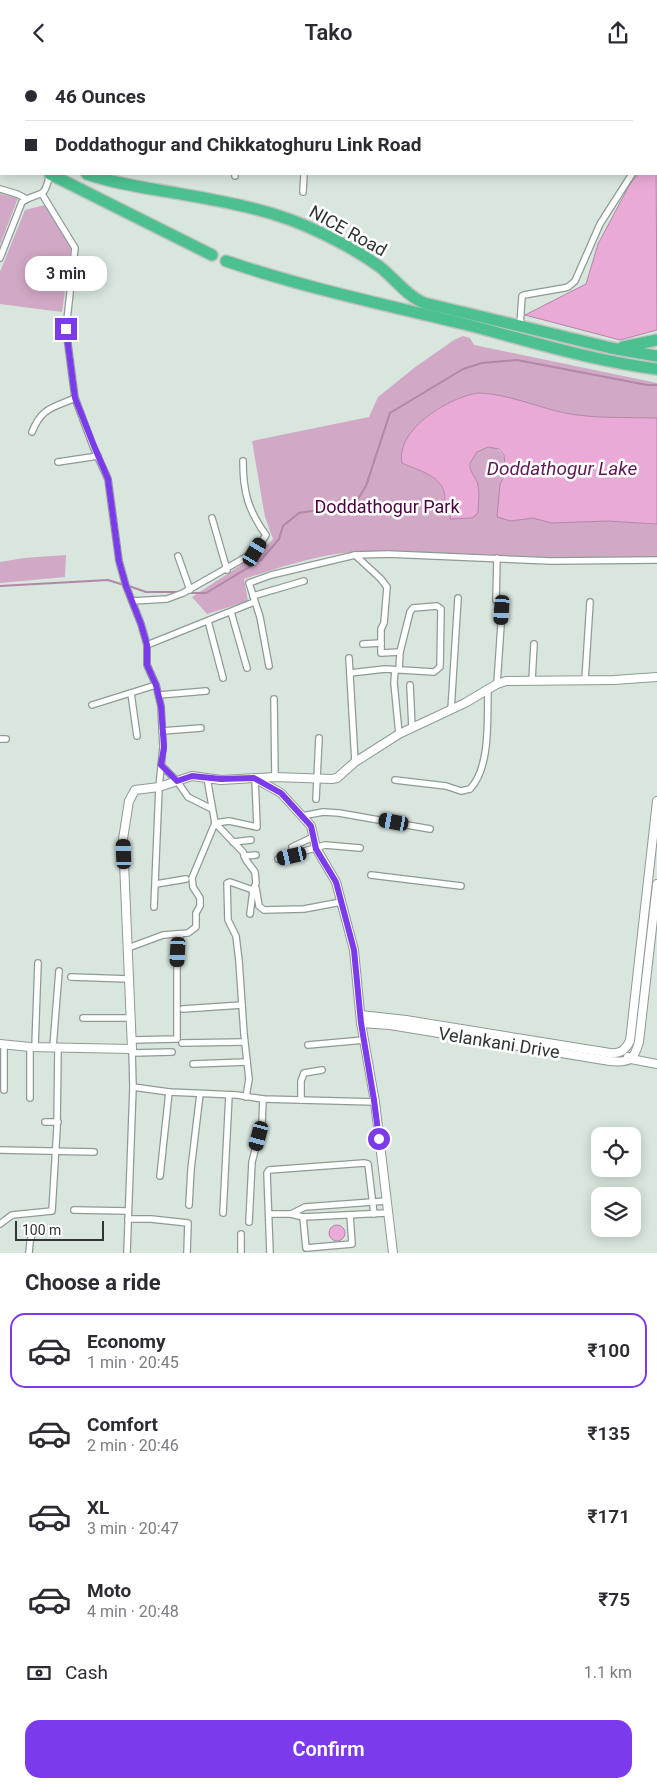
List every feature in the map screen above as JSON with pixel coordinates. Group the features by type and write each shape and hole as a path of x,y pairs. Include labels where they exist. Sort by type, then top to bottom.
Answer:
{"highway":[{"name":"NICE Road","path":"91,175 111,181 228,203 281,217 306,226 364,256 419,301 611,348"},
{"path":"49,177 212,255"},
{"path":"226,261 264,274 388,306 603,359 657,369"},
{"path":"611,348 635,346 657,341"},
{"path":"611,348 657,356"}],"street":[{"path":"303,192 304,175"},
{"path":"520,326 522,296 568,287 575,281 600,224 631,175"},
{"path":"0,258 22,202 42,194 46,190 49,177"},
{"path":"0,189 28,199"},
{"path":"42,194 75,248 66,329 75,398 108,479 119,561 147,645 147,665 156,685 158,695 164,747 159,787 154,907"},
{"path":"32,432 37,419 44,411 75,398"},
{"path":"58,462 98,456"},
{"path":"132,601 175,597 227,570 255,552 266,535 252,514 248,504 243,477 243,461"},
{"path":"212,518 227,570"},
{"path":"269,666 260,617 249,583 271,575 355,555 388,554 551,561 657,560"},
{"path":"355,555 381,579 386,587 384,623 381,629 381,653 400,652"},
{"path":"178,556 190,590"},
{"path":"496,600 497,558"},
{"path":"147,645 231,612 254,599 304,581"},
{"path":"451,710 458,598"},
{"path":"585,680 590,602"},
{"path":"350,673 397,670 434,671 440,667 441,609 437,606 413,608 410,612 400,652 397,670 394,683 399,734"},
{"path":"496,684 502,610"},
{"path":"231,612 247,668"},
{"path":"208,621 223,678"},
{"path":"363,644 381,643"},
{"path":"532,680 534,644"},
{"path":"348,657 356,762"},
{"path":"127,1253 133,1087 123,839 129,801 136,790 159,787 192,776 207,779 337,778 356,762 399,734 451,710 496,684 506,681 657,677"},
{"path":"92,705 156,685"},
{"path":"410,685 412,728"},
{"path":"395,780 446,786 461,791 470,789 476,781 485,757 488,689"},
{"path":"158,695 206,691"},
{"path":"131,693 138,736"},
{"path":"274,699 275,777"},
{"path":"162,731 202,728"},
{"path":"316,799 319,737"},
{"path":"161,765 177,781 188,797 212,809"},
{"path":"254,778 281,793 311,826 316,849 336,882 354,950 361,1019 375,1102 393,1253"},
{"path":"215,823 229,821 257,827 254,778"},
{"path":"207,779 215,823 243,852 246,860 255,872 255,888 250,914"},
{"path":"657,801 630,1041 624,1050 633,1057 657,1064"},
{"path":"302,816 323,812 339,813 430,829"},
{"path":"128,949 164,935 188,933 196,927 196,913 200,906 200,898 193,887 192,878 215,823"},
{"path":"292,847 312,837"},
{"path":"233,842 251,840"},
{"path":"278,859 325,845 360,848"},
{"path":"244,856 256,855"},
{"path":"371,875 461,886"},
{"path":"156,884 186,879"},
{"path":"246,1097 249,1079 244,1042 236,936 228,920 227,883 230,881 255,888"},
{"path":"633,1057 639,1042 657,884"},
{"path":"255,888 259,906 264,910 304,909 341,902"},
{"path":"132,1040 177,1039 177,979 180,933"},
{"path":"30,1098 38,963"},
{"path":"0,1224 12,1215 52,1211 58,1122 55,1047 59,971"},
{"path":"71,977 129,979"},
{"path":"183,1009 242,1005"},
{"path":"83,1018 131,1018"},
{"name":"Velankani Drive","path":"361,1019 406,1020 618,1054 624,1050"},
{"name":"Velankani Drive","path":"361,1019 604,1060 620,1062 633,1057"},
{"path":"308,1045 364,1040"},
{"path":"182,1043 244,1042"},
{"path":"4,1090 2,1045 172,1052"},
{"path":"193,1064 247,1062"},
{"path":"301,1100 301,1081 304,1073 322,1070"},
{"path":"133,1087 169,1093 229,1095 262,1099 375,1102"},
{"path":"160,1176 169,1093"},
{"path":"189,1205 191,1169 200,1094"},
{"path":"224,1213 229,1095"},
{"path":"249,1222 252,1162 262,1123 262,1099"},
{"path":"45,1122 58,1122"},
{"path":"0,1150 94,1152"},
{"path":"270,1253 267,1173 269,1170 368,1164 374,1214"},
{"path":"291,1214 305,1207 386,1201"},
{"path":"335,1204 336,1215"},
{"path":"74,1211 128,1211"},
{"path":"269,1215 291,1214 303,1217 387,1213"},
{"path":"303,1217 306,1248 352,1245 350,1215"},
{"path":"128,1219 151,1219 188,1223 187,1253"},
{"path":"29,1253 34,1227"},
{"path":"241,1234 241,1253"}],"green space":[{"path":"0,194 18,198 0,245"},
{"path":"45,205 71,248 62,312 0,304 0,272 25,210"},
{"name":"Doddathogur Park","path":"463,336 470,338 474,345 657,383 657,418 574,415 486,393 466,396 444,405 417,425 407,444 402,463 425,473 438,482 443,488 445,496 444,505 451,511 450,519 478,513 479,488 471,472 470,463 477,453 484,448 492,447 504,456 506,464 505,474 500,484 511,521 533,518 551,523 607,521 657,524 657,558 386,551 352,552 301,561 244,579 248,601 207,614 192,597 258,554 273,539 265,517 252,441 369,417 378,397 414,368 454,340"},
{"path":"66,555 65,577 0,583 0,562"}],"water":[{"path":"637,175 656,175 657,330 620,340 525,315 586,284 598,244 630,184"},
{"name":"Doddathogur Lake","path":"479,393 501,396 576,415 657,418 657,524 607,521 551,523 533,518 511,521 497,517 500,484 506,473 504,455 499,449 488,447 477,452 470,463 479,488 478,513 472,518 450,519 451,511 444,505 445,496 443,488 432,477 402,463 402,450 407,438 427,416 454,400"},
{"path":"334,1225 340,1225 345,1230 343,1239 334,1241 329,1236 329,1230"}],"waterway":[{"path":"190,593 206,593 261,560 279,539 283,526 299,513 355,504 366,486 390,413 463,369 482,363 517,360 647,385 657,385"},
{"path":"0,586 108,580 124,585"},
{"path":"129,586 146,592 178,592"}],"route":[{"path":"66,329 75,398 108,479 119,561 126,586 141,624 147,645 147,665 156,685 161,706 164,747 161,765 177,781 192,776 207,779 254,778 281,793 311,826 316,849 336,882 354,950 361,1023 379,1139"}]}
